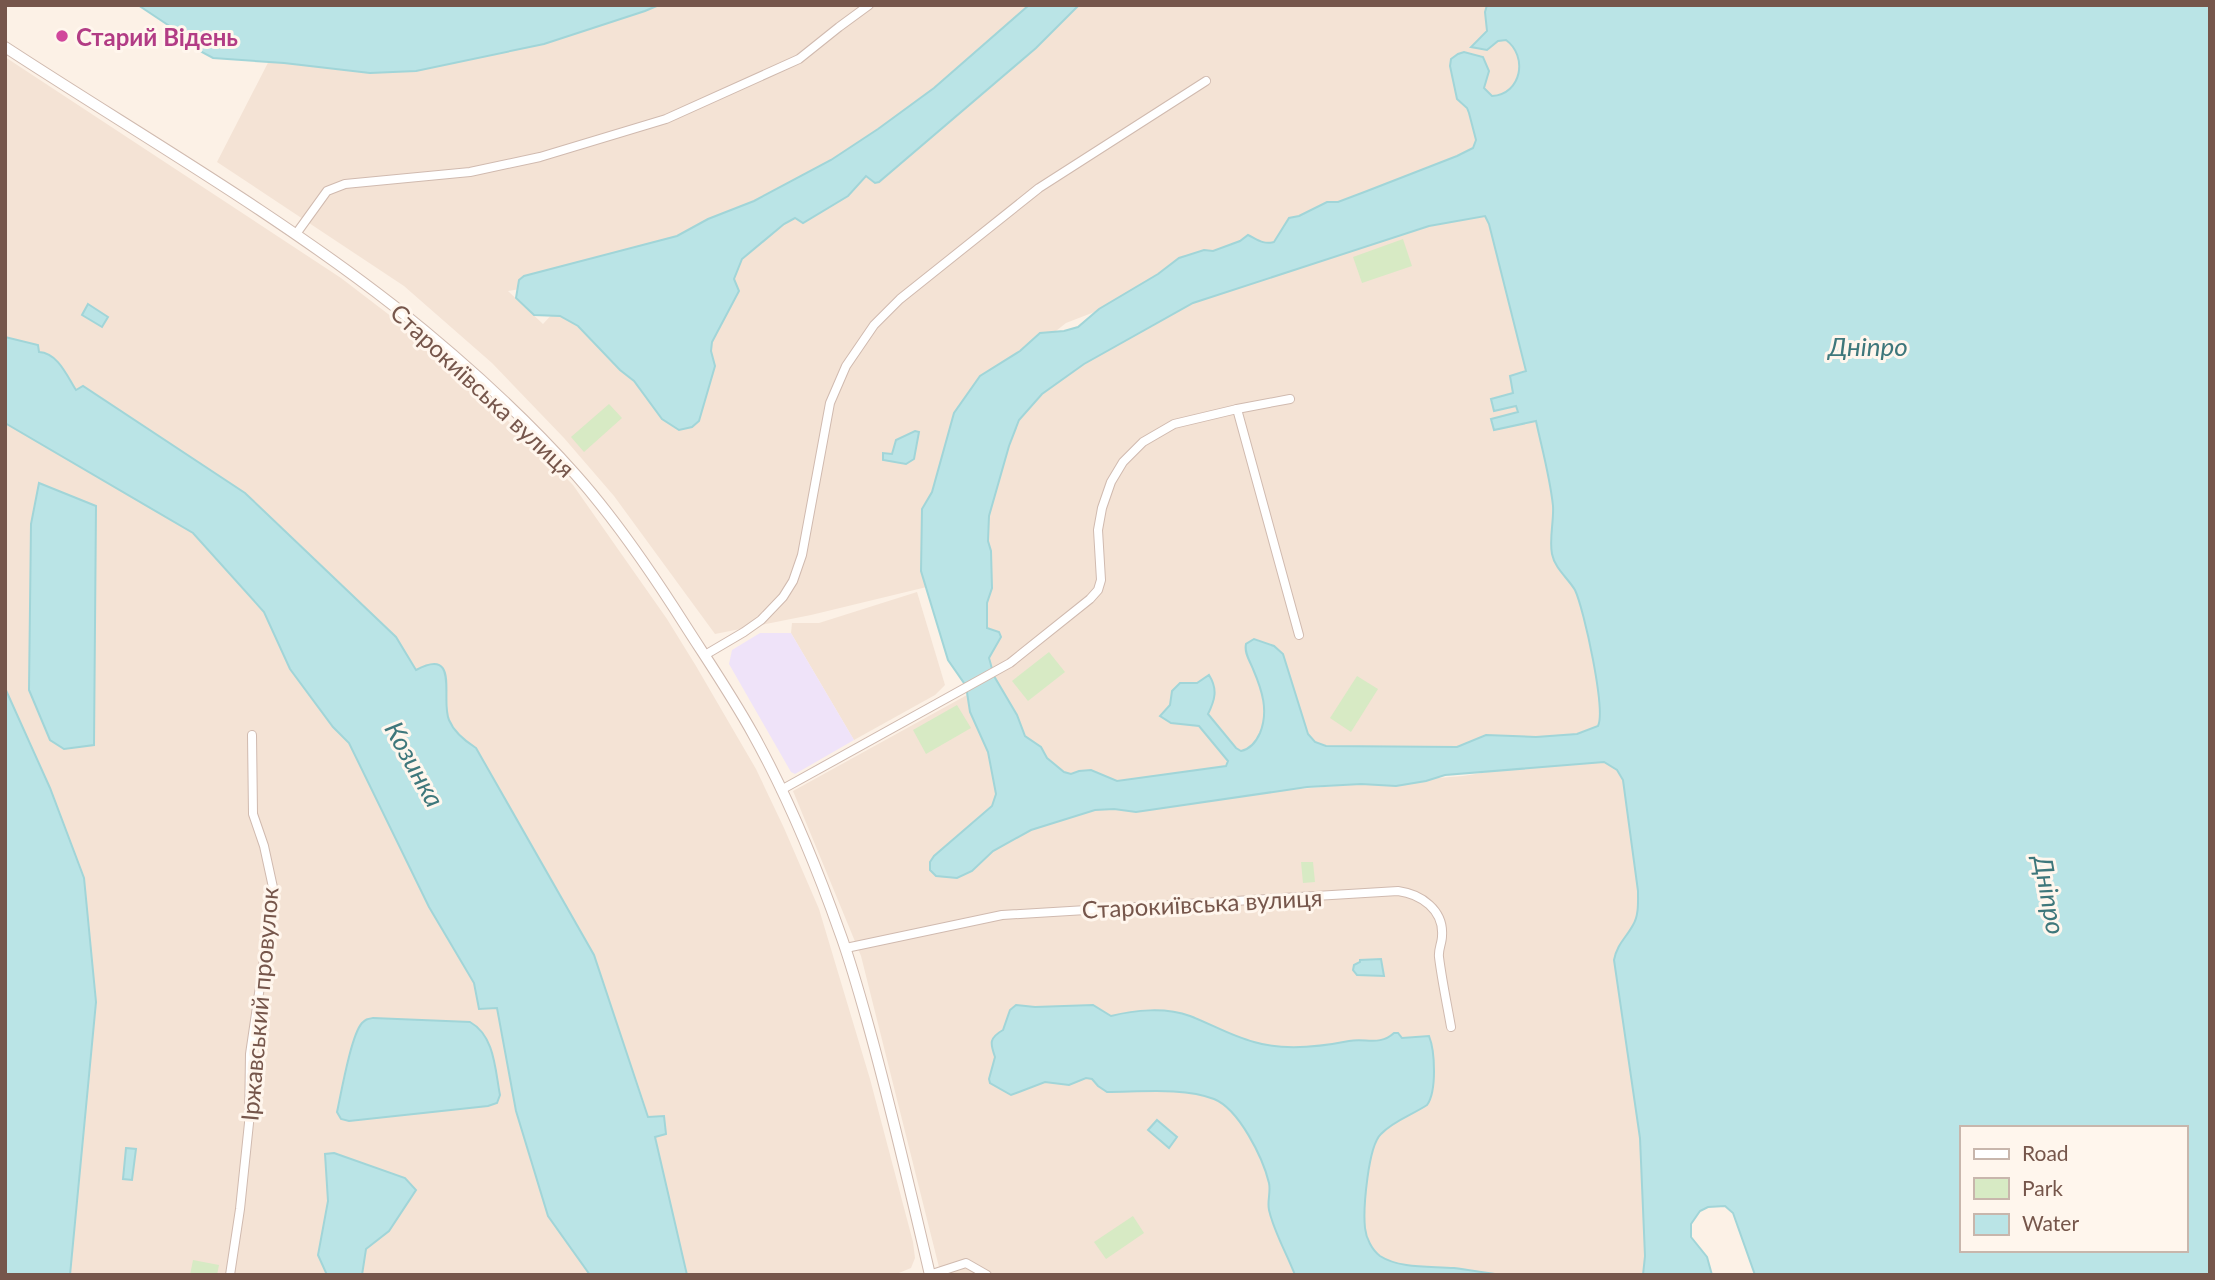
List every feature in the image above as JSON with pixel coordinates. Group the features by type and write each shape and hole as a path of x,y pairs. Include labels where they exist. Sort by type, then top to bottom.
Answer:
{"street":[{"path":"296,234 327,191 334,188 363,182 470,172 540,158 666,119 799,59 870,5"},
{"name":"Старокиївська вулиця","path":"5,47 296,234 411,319 533,430 576,475 618,527 648,567 754,736 811,856 846,948 887,1092 930,1275"},
{"path":"705,655 761,620 783,597 793,581 803,547 830,403 846,366 874,325 900,299 1039,188 1206,81"},
{"path":"781,790 1010,663 1090,599 1098,590 1102,573 1098,530 1111,482 1128,456 1150,438 1174,424 1290,399"},
{"path":"1237,409 1299,635"},
{"name":"Іржавський провулок","path":"230,1275 249,1124 250,1054 274,892 264,846 253,814 252,735"},
{"name":"Старокиївська вулиця","path":"846,948 1002,915 1398,891 1412,893 1423,899 1441,918 1439,954 1451,1027"},
{"path":"930,1275 966,1263 987,1275"}],"shaded area":[{"path":"614,5 1051,5 864,152 678,245 557,283 508,291 543,324 568,297 693,380 742,255 1066,5 1516,5 1534,89 1482,162 1066,323 975,396 935,585 811,615 715,634 614,496 564,438 492,363 404,286 217,162 274,51"},
{"path":"5,57 341,278 409,330 532,443 573,485 667,619 756,769 819,909 870,1079 913,1242 915,1258 911,1268 894,1275 687,1275 654,1136 664,1117 648,1117 594,955 476,748 463,739 448,719 446,677 416,670 396,637 79,389 76,390 39,352 37,345 5,337"},
{"path":"1503,194 1617,736 1114,790 1045,776 1003,728 966,585 1009,410 1230,271"},
{"path":"5,423 193,533 264,612 290,669 333,727 349,743 429,907 474,983 479,1009 497,1008 516,1111 548,1216 590,1275 70,1275 96,1002 84,878 50,788 5,688"},
{"path":"917,592 945,685 935,695 854,740 791,633 792,623 819,623"},
{"path":"760,633 791,633 854,740 795,774 791,772 729,664 732,650"},
{"path":"976,690 1093,805 1463,776 1628,749 1681,1275 941,1275 861,956 793,791"}],"green space":[{"path":"1403,239 1412,266 1362,283 1353,257"},
{"path":"609,404 622,418 584,452 571,437"},
{"path":"1049,652 1065,672 1028,701 1012,681"},
{"path":"1357,676 1378,689 1351,732 1330,718"},
{"path":"957,705 971,728 926,754 913,730"},
{"path":"1301,862 1313,862 1315,882 1303,883"},
{"path":"1133,1216 1144,1233 1106,1259 1094,1242"},
{"path":"193,1260 219,1265 217,1275 190,1275"}],"water":[{"path":"138,5 659,5 544,44 416,71 370,73 213,58 198,50 183,35"},
{"path":"1029,5 1079,5 1036,48 879,182 875,183 866,176 848,196 803,223 795,218 784,224 742,259 734,279 739,291 712,342 711,351 715,366 699,421 692,427 679,430 662,419 634,381 578,326 560,316 534,315 516,298 519,280 524,276 677,236 708,219 754,201 831,160 934,88"},
{"name":"Дніпро","path":"1487,5 2210,5 2210,1275 1755,1275 1733,1213 1725,1206 1708,1207 1700,1211 1691,1224 1691,1237 1707,1257 1712,1275 1643,1275 1645,1256 1640,1138 1614,960 1619,945 1635,921 1638,891 1623,780 1617,770 1604,762 1445,775 1396,786 1361,784 1307,787 1136,812 1095,810 1031,830 993,851 972,871 957,878 936,876 930,870 930,862 934,856 992,806 996,794 988,752 970,712 966,686 948,660 921,571 922,509 932,492 954,413 980,376 1020,351 1040,333 1078,327 1099,309 1158,274 1179,258 1204,250 1213,251 1240,241 1248,235 1263,242 1274,242 1289,218 1327,202 1338,202 1367,191 1473,148 1476,140 1467,108 1457,99 1451,59 1464,52 1483,57 1489,71 1484,88 1492,96 1510,89 1518,73 1517,55 1506,40 1498,41 1487,50 1471,47 1487,31","holes":["1485,216 1526,371 1510,376 1513,393 1491,399 1494,411 1516,406 1518,412 1491,419 1494,430 1536,421 1553,506 1552,554 1559,569 1575,590 1584,617 1597,681 1600,716 1598,726 1577,734 1536,737 1486,735 1457,747 1326,746 1315,742 1308,734 1283,654 1274,646 1254,639 1246,644 1246,651 1262,693 1264,717 1260,733 1250,747 1241,751 1236,748 1208,714 1214,694 1214,685 1209,675 1197,683 1180,683 1172,691 1170,705 1160,716 1171,723 1199,726 1228,761 1226,766 1117,781 1091,770 1071,774 1064,772 1047,758 1041,747 1025,736 1017,715 994,676 989,658 1001,637 999,632 987,628 987,603 992,588 989,516 1019,420 1042,394 1084,364 1193,303 1429,226"]},
{"path":"88,304 108,317 102,327 82,315"},
{"name":"Козинка","path":"5,337 38,345 39,352 52,356 57,361 76,390 83,386 245,493 396,637 416,670 430,664 439,665 444,670 449,720 460,736 476,748 594,955 648,1117 664,1116 666,1134 655,1137 687,1275 590,1275 548,1216 516,1111 497,1008 479,1009 474,983 429,907 349,743 333,727 290,669 264,612 193,533 5,423"},
{"path":"915,431 919,432 914,459 906,464 883,460 883,453 892,454 896,440"},
{"path":"39,483 96,506 94,745 64,749 50,740 29,690 31,524"},
{"path":"5,688 50,788 84,878 96,1002 70,1275 5,1275"},
{"path":"1381,959 1384,976 1357,975 1353,970 1360,960"},
{"path":"1016,1005 1093,1005 1111,1016 1140,1011 1171,1011 1246,1039 1277,1046 1302,1047 1355,1040 1378,1040 1394,1033 1398,1033 1402,1038 1429,1036 1434,1071 1430,1099 1427,1105 1386,1129 1376,1141 1366,1193 1367,1236 1380,1256 1397,1263 1503,1275 1295,1275 1271,1218 1269,1183 1261,1161 1241,1123 1223,1104 1189,1093 1107,1092 1092,1079 1086,1078 1069,1085 1045,1082 1011,1095 990,1083 995,1057 992,1041 1003,1030 1010,1010"},
{"path":"373,1018 470,1022 485,1036 492,1054 500,1095 497,1103 349,1121 341,1119 337,1112 354,1039 362,1023"},
{"path":"1157,1120 1177,1137 1169,1148 1148,1130"},
{"path":"126,1148 136,1149 132,1180 123,1179"},
{"path":"334,1153 405,1178 416,1190 389,1231 366,1249 362,1275 327,1275 318,1255 328,1201 325,1154"}],"place":[{"name":"Старий Відень","path":"62,36"}]}
